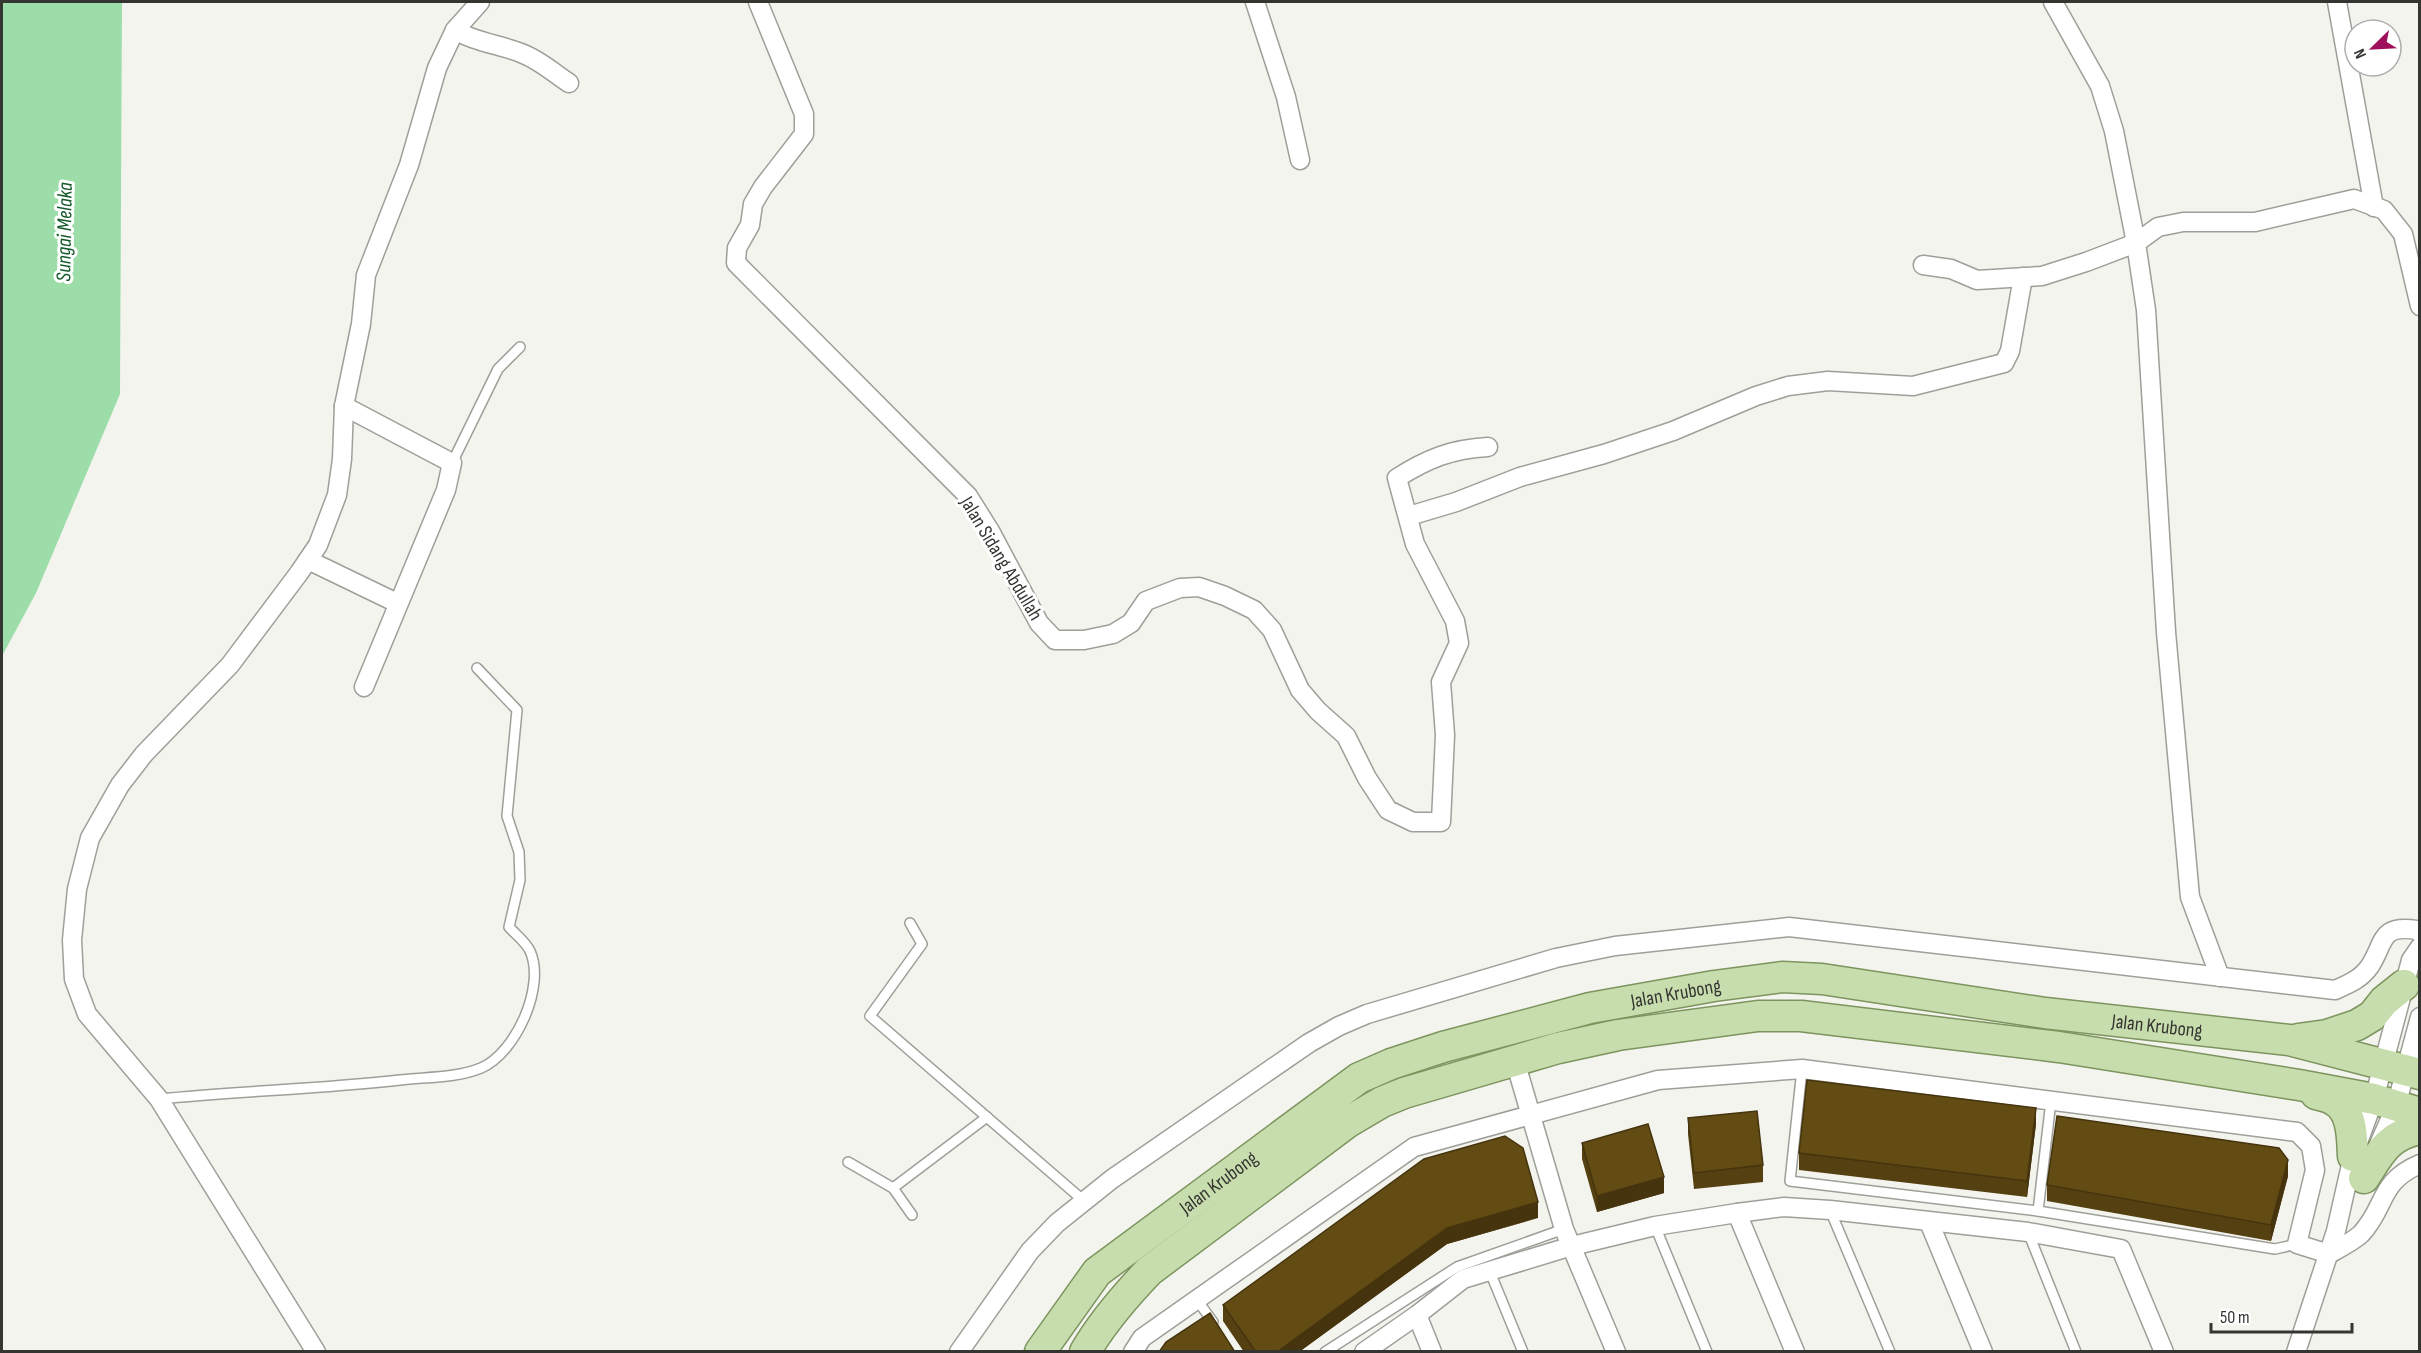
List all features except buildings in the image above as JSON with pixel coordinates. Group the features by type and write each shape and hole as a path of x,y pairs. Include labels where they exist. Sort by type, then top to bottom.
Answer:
{"main road":[{"name":"Jalan Krubong","path":"1040,1352 1097,1272 1359,1078 1391,1064 1443,1047 1590,1008 1714,986 1782,977 1822,979 2045,1013 2289,1040 2403,1070"},
{"path":"2289,1040 2327,1035 2357,1024 2372,1016 2384,1001 2404,985"},
{"name":"Jalan Krubong","path":"1085,1352 1096,1333 1124,1297 1149,1271 1348,1122 1382,1102 1404,1093 1558,1048 1618,1035 1758,1016 1801,1016 2059,1047 2299,1085 2397,1106"},
{"path":"2299,1085 2336,1101 2346,1113 2352,1130 2358,1167"},
{"path":"2358,1167 2404,1132 2420,1129"}],"street":[{"path":"316,1352 159,1099 87,1014 74,980 72,940 77,889 90,838 120,785 144,754 230,665 318,545 337,495 342,459 344,406 361,324 366,275 409,165 437,68 455,30 480,2"},
{"name":"Jalan Sidang Abdullah","path":"758,2 804,114 804,134 763,187 753,204 750,225 737,248 736,263 968,496 990,531 1039,623 1055,640 1084,640 1113,634 1131,623 1146,602 1180,588 1199,587 1235,600 1254,610 1272,630 1300,690 1318,711 1346,736 1367,778 1388,810 1413,822 1441,822 1445,735 1441,682 1459,643 1455,621 1415,544 1397,478 1425,461 1470,448 1488,447"},
{"path":"1255,2 1286,97 1300,160"},
{"path":"2053,2 2100,86 2114,131 2136,243 2146,310 2156,502 2190,897 2220,977"},
{"path":"2337,2 2374,207"},
{"path":"455,30 466,37 490,41 525,54 569,83"},
{"path":"1923,265 1951,269 1977,280 2042,276 2136,243 2158,227 2183,222 2255,222 2354,199 2384,210 2403,234 2420,306"},
{"path":"1408,516 1456,502 1520,477 1604,454 1673,431 1755,396 1788,386 1828,381 1913,386 2004,363 2010,351 2023,277"},
{"path":"344,406 452,463 446,490 397,603 364,687"},
{"path":"308,560 397,603"},
{"path":"959,1352 1030,1251 1057,1223 1112,1179 1339,1026 1367,1014 1556,958 1615,946 1789,927 2336,990 2355,982 2370,966 2382,938 2393,931 2407,929 2420,933"},
{"path":"2403,1070 2404,985 2411,960 2420,947"},
{"path":"2296,1352 2358,1167 2397,1106 2403,1070 2420,1017"},
{"path":"1515,1061 1564,1229 1616,1352"},
{"path":"1133,1352 1142,1338 1414,1147 1658,1080 1802,1069 2297,1132 2311,1146 2315,1170 2298,1244 2329,1254"},
{"path":"2329,1254 2360,1234 2371,1220 2391,1182 2404,1171 2420,1164"},
{"path":"1364,1352 1417,1315 1462,1279 1572,1246 1654,1226 1784,1207 2028,1232 2121,1249 2164,1352"},
{"path":"1737,1213 1795,1352"},
{"path":"1929,1222 1983,1352"},
{"path":"1417,1315 1432,1352"}],"lane":[{"path":"452,463 498,369 520,347"},
{"path":"159,1099 237,1091 370,1083 459,1073 481,1068 500,1056 513,1040 533,989 535,966 530,949 509,927 520,880 519,852 507,816 516,710 477,668"},
{"path":"910,923 922,944 870,1016 1084,1201"},
{"path":"1802,1069 1790,1181 2038,1210 2275,1249 2298,1244"},
{"path":"2038,1210 2051,1101"},
{"path":"893,1188 987,1117"},
{"path":"848,1162 893,1188 912,1215"},
{"path":"1830,1210 1890,1352"},
{"path":"1654,1226 1707,1352"},
{"path":"1325,1352 1457,1267 1564,1229"},
{"path":"2028,1232 2076,1352"},
{"path":"1490,1272 1523,1352"},
{"path":"1197,1300 1221,1334"}],"water":[{"name":"Sungai Melaka","path":"2,2 122,2 120,394 36,593 2,656"}]}
